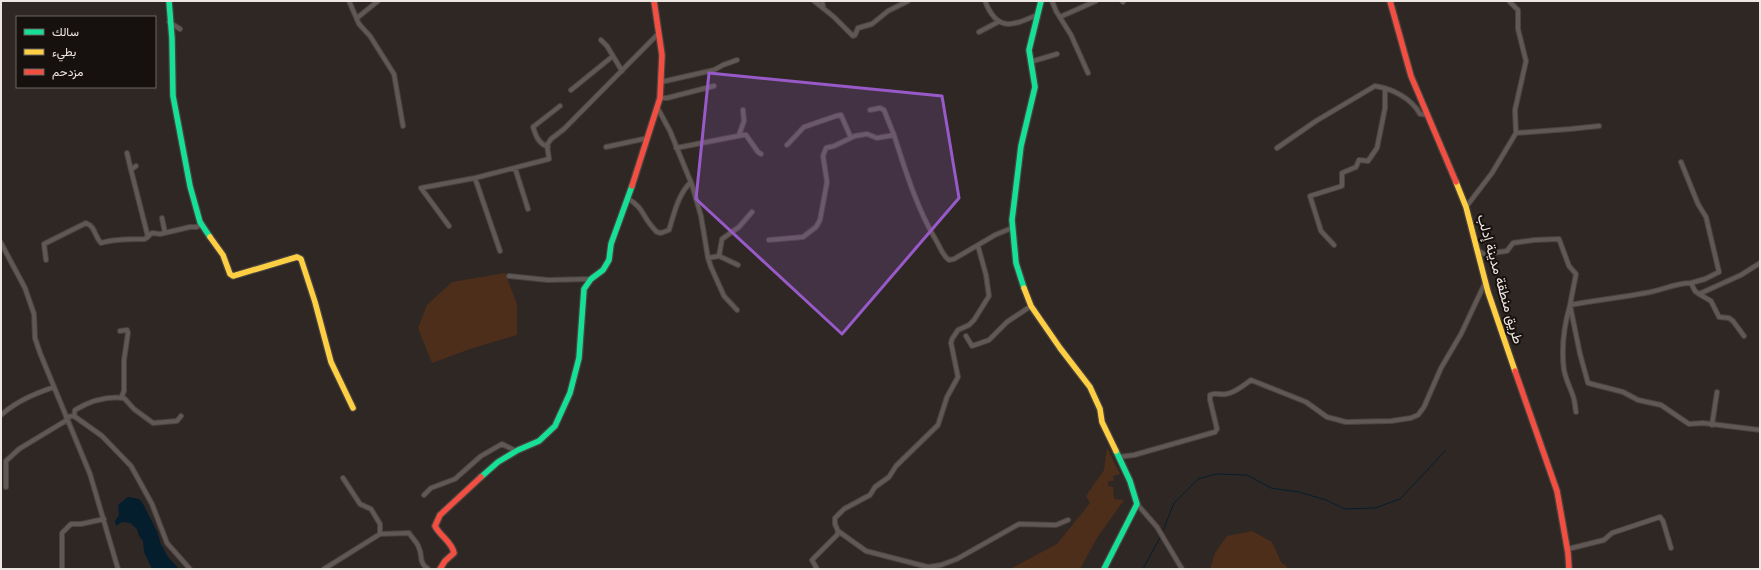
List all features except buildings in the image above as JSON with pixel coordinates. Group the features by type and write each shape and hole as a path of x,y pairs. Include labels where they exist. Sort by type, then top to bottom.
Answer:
{"street":[{"path":"168,1 169,22 172,39 172,96 198,218 223,255 230,274 233,276 297,257 301,259 315,302 330,362 353,408"},
{"path":"349,1 359,24 370,36 394,74 403,126"},
{"path":"357,18 378,1"},
{"path":"440,569 445,561 454,553 453,547 439,534 435,526 440,515 498,462 516,451 539,441 555,426 570,393 579,358 584,289 591,280 603,270 609,260 611,244 648,138 660,98 662,55 654,1"},
{"path":"814,1 823,6 849,34 854,36 858,28 872,24 888,11 908,1"},
{"path":"822,1 823,6"},
{"path":"985,1 992,16 998,22 1011,25 1037,15"},
{"path":"1041,1 1029,50 1035,87 1031,99 1022,146 1012,228 1020,279 1031,306 1060,348 1090,386 1100,409 1102,422 1130,481 1137,504 1157,527 1182,569"},
{"path":"1048,1 1052,1 1056,11 1072,35 1088,73"},
{"path":"1060,17 1096,1"},
{"name":"طريق منطقة مدينة إدلب","path":"1390,1 1411,76 1466,207 1486,282 1557,491 1568,549 1569,569"},
{"path":"1466,207 1492,173 1516,133 1515,110 1526,61 1518,29 1518,10 1509,1"},
{"path":"169,22 180,29"},
{"path":"979,32 998,22"},
{"path":"449,226 421,188 475,178 549,160 547,145 552,139 564,129 658,34"},
{"path":"601,40 604,42 622,71"},
{"path":"1030,62 1057,54"},
{"path":"571,90 613,56"},
{"path":"661,82 714,70 737,60"},
{"path":"660,98 667,98 714,86"},
{"path":"1277,148 1375,86 1398,93 1415,105 1420,114 1428,115"},
{"path":"1334,245 1322,231 1310,196 1342,186 1342,173 1356,167 1359,160 1368,161 1377,148 1385,108 1385,88"},
{"path":"548,148 541,144 533,126 560,106"},
{"path":"657,107 691,182 701,216 708,258 724,296 737,310"},
{"path":"870,110 880,108 884,110 894,135 911,189 932,235 945,257 949,260 954,260 1012,228"},
{"path":"740,135 744,121 743,110"},
{"path":"786,145 810,123 841,115 851,138"},
{"path":"1516,133 1599,126"},
{"path":"769,240 803,237 816,227 820,220 827,182 823,156 826,148 851,138 867,134 877,138 894,135"},
{"path":"676,148 746,135 761,154"},
{"path":"606,147 648,138"},
{"path":"127,153 148,237"},
{"path":"1570,305 1644,294 1682,283 1690,283 1705,279 1719,272 1706,217 1698,204 1680,162"},
{"path":"131,170 136,166"},
{"path":"515,168 528,209"},
{"path":"475,178 500,251"},
{"path":"627,198 640,206 647,221 657,232 665,232 669,230 676,206 687,185 691,182"},
{"path":"719,256 722,239 740,227 752,212"},
{"path":"162,218 165,233"},
{"path":"46,260 44,244 86,223 95,230 101,243 108,240 145,239 152,233 165,233 190,227 197,227 202,223"},
{"path":"1477,250 1484,254 1507,251 1513,244 1534,240 1560,239 1569,266 1576,274 1563,345 1564,370 1568,386 1573,396 1576,412"},
{"path":"1,243 25,288 34,314 35,338 90,474 118,569"},
{"path":"978,246 986,275 989,296 974,320 969,325 958,330 952,339 951,343 958,376 947,397 941,420 938,425 896,466 889,478 875,487 870,495 844,509 835,518 834,524 838,531 866,551 928,566 942,564 957,559 1019,524 1056,525 1068,520"},
{"path":"708,258 719,256 738,265"},
{"path":"1699,294 1741,275 1760,263"},
{"path":"509,276 548,280 591,280"},
{"path":"1119,457 1134,455 1215,432 1217,429 1210,395 1213,393 1227,394 1240,388 1251,380 1306,402 1327,417 1346,422 1391,421 1411,418 1418,415 1424,407 1441,368 1461,334 1486,282"},
{"path":"1690,283 1695,291 1711,301 1719,317 1729,318 1733,321 1744,336"},
{"path":"1570,305 1580,354 1588,383 1623,392 1638,400 1661,405 1689,424 1703,423 1760,430"},
{"path":"966,336 972,346 989,340 1007,322 1031,306"},
{"path":"120,331 127,330 128,333 124,360 124,391 121,398"},
{"path":"1,415 19,401 54,387"},
{"path":"1712,425 1717,392"},
{"path":"74,416 75,410 87,402 113,397 124,398 134,409 153,423 177,421 181,416"},
{"path":"6,487 6,461 19,449 67,418 74,416"},
{"path":"74,416 102,436 131,466 152,504 167,543 190,569"},
{"path":"424,495 431,488 455,479 481,456 502,444 516,451"},
{"path":"343,478 360,504 371,509 380,524 380,534"},
{"path":"1104,569 1137,504"},
{"path":"1568,549 1604,540 1612,533 1660,517 1663,521 1671,548"},
{"path":"62,569 62,533 71,524 80,524 104,519"},
{"path":"817,569 812,560 831,543 838,531"},
{"path":"324,569 380,534 409,533 420,548 420,558 424,566 428,569"}],"highlighted area":[{"path":"709,73 942,96 959,198 842,334 696,199"}],"shaded area":[{"path":"505,273 517,304 517,335 470,349 432,363 418,328 427,305 452,282"},
{"path":"1107,448 1120,474 1113,476 1114,481 1108,481 1108,486 1113,487 1114,499 1124,500 1097,538 1080,569 1010,569 1057,544 1090,503 1086,496 1104,470"},
{"path":"1252,531 1272,542 1281,562 1289,569 1210,569 1215,553 1227,536"}],"water":[{"path":"128,497 139,499 142,502 168,557 179,569 152,569 144,552 143,541 139,536 137,529 130,523 122,522 116,526 115,521 119,515 118,505"}],"waterway":[{"path":"1162,533 1174,503 1198,479 1216,474 1247,475 1271,488 1299,492 1326,500 1345,509 1375,508 1400,499 1446,450"},
{"path":"1143,569 1161,536"}],"traffic: fast":[{"path":"169,1 172,39 173,96 190,186 200,222 210,237"},
{"path":"1024,288 1016,263 1012,220 1021,146 1035,87 1029,50 1041,1"},
{"path":"481,477 498,462 518,450 539,441 555,426 570,393 579,358 584,289 591,279 603,270 609,260 611,244 632,186"},
{"path":"1104,569 1137,504 1130,481 1116,451"}],"traffic: slow":[{"path":"1456,182 1466,207 1488,292 1515,371"},
{"path":"210,237 223,255 230,274 233,276 297,257 301,259 315,302 331,362 353,408"},
{"path":"1024,288 1031,306 1060,348 1090,387 1100,409 1102,422 1116,451"}],"traffic: jam":[{"path":"632,186 660,98 662,55 654,1"},
{"path":"1390,1 1411,76 1456,182"},
{"path":"1515,371 1557,491 1568,553 1569,569"},
{"path":"440,569 445,561 454,553 451,546 435,526 440,515 481,477"}]}
